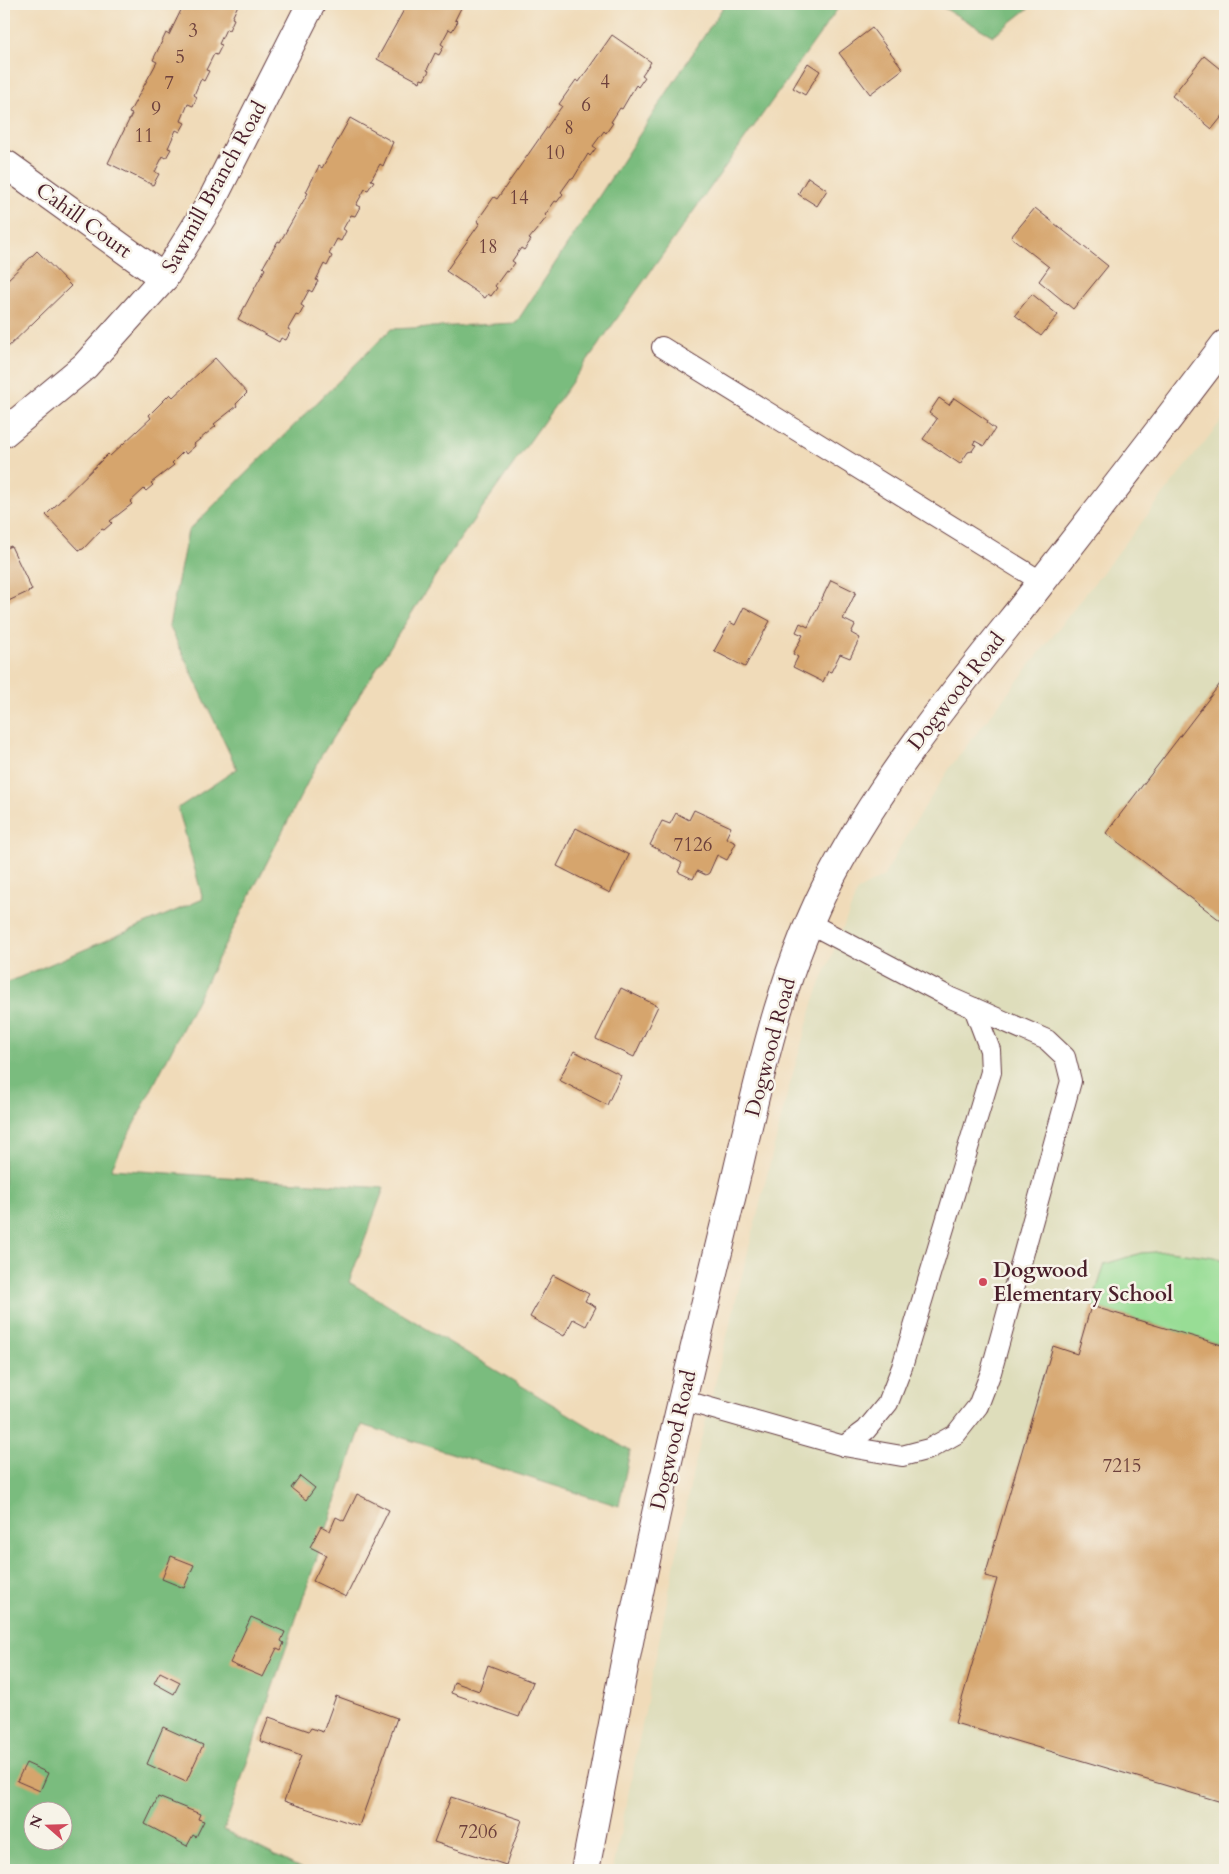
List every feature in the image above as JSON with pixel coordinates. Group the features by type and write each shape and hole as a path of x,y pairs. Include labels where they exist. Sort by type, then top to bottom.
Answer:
{"street":[{"name":"Sawmill Branch Road","path":"4,432 85,366 164,278 210,204 311,4"},
{"name":"Cahill Court","path":"4,169 8,165 164,278"},
{"name":"Dogwood Road","path":"585,1870 650,1541 682,1400 764,1064 786,982 809,923 831,876 891,778 933,719 1042,582 1225,344"}],"lane":[{"path":"662,347 1042,582"},
{"path":"682,1400 844,1446 902,1456 929,1449 956,1434 978,1406 991,1372 1071,1081 1065,1057 1047,1040 951,998 809,923"},
{"path":"844,1446 866,1430 888,1402 902,1367 991,1072 990,1050 974,1008"}],"shaded area":[{"name":"Dogwood Elementary School","path":"1225,416 1225,1870 613,1870 693,1472 788,1091 814,1000 858,890 884,876 908,833 951,766"}],"green space":[{"path":"725,4 841,4 448,556 321,756 111,1169 384,1188 349,1282 630,1451 619,1506 362,1425 224,1830 304,1870 4,1870 4,984 203,899 178,808 237,769 169,625 188,531 391,329 516,323"},
{"path":"937,4 1034,4 993,36"},
{"path":"1169,1251 1215,1257 1225,1262 1225,1346 1091,1306 1105,1264 1141,1253"}],"building":[{"path":"184,4 238,5 229,30 226,29 219,44 222,45 217,55 214,54 206,70 209,71 204,81 201,79 194,95 197,97 193,106 188,104 181,121 185,123 180,132 176,130 168,148 171,149 166,158 163,156 155,172 159,174 153,185 108,163 132,114 129,113 157,62 153,60 166,33 169,35"},
{"path":"404,4 463,4 455,20 458,21 452,31 449,29 441,44 444,46 439,55 435,53 427,70 429,71 424,80 421,79 420,82 377,59 405,8 402,7"},
{"path":"872,28 903,69 870,94 839,53"},
{"path":"612,35 651,62 642,75 645,77 638,87 636,85 622,109 620,108 611,122 613,123 606,133 604,131 593,146 596,148 590,156 588,154 573,179 571,178 561,192 563,194 557,202 555,201 545,215 547,217 529,239 531,240 524,250 521,248 512,261 515,263 508,272 506,271 495,286 497,288 491,296 488,294 485,298 446,271 480,223 477,221 494,197 497,199 562,106 559,104 576,80 579,82"},
{"path":"1204,56 1225,73 1225,113 1212,129 1172,96"},
{"path":"808,63 820,71 805,95 793,88"},
{"path":"350,118 393,142 383,166 380,164 371,180 374,181 368,190 365,189 356,205 360,207 355,216 351,215 343,229 346,231 341,241 337,239 329,254 332,256 327,266 324,264 312,292 309,290 301,305 304,307 299,316 296,315 288,329 291,331 286,340 281,338 279,342 238,319 265,269 263,267 278,241 280,242 308,193 306,192 319,166 322,168"},
{"path":"808,177 827,190 817,206 798,194"},
{"path":"1035,208 1108,266 1073,309 1039,281 1049,267 1011,237"},
{"path":"37,251 71,286 4,351 4,283"},
{"path":"1032,294 1058,315 1041,336 1015,315"},
{"path":"215,358 247,393 236,404 237,406 214,424 216,426 194,444 195,446 186,454 184,451 172,463 174,465 151,483 153,485 146,491 144,489 130,502 132,504 110,521 112,523 104,530 102,529 83,549 79,550 46,515 108,454 110,456 151,418 149,415 170,394 173,397"},
{"path":"939,398 949,405 954,398 988,421 987,423 995,429 984,446 975,441 973,444 976,445 972,451 968,452 960,464 923,439 937,419 929,413"},
{"path":"11,546 32,590 4,603 4,549"},
{"path":"831,580 856,592 843,619 855,625 851,633 860,638 850,658 840,654 831,672 828,671 823,682 793,667 798,657 793,654 803,635 796,632 800,623 808,627"},
{"path":"744,607 770,621 745,667 714,651 730,622 735,625"},
{"path":"1223,680 1225,682 1225,924 1106,833"},
{"path":"694,810 731,827 726,838 736,843 727,860 717,855 709,873 706,875 697,871 693,879 678,872 682,863 650,845 662,821 670,824 676,813 689,820"},
{"path":"576,828 629,855 610,893 557,866"},
{"path":"621,988 658,1006 634,1057 596,1039"},
{"path":"574,1051 621,1075 607,1105 559,1080"},
{"path":"553,1275 589,1294 585,1301 596,1307 586,1326 573,1319 564,1336 530,1317"},
{"path":"1091,1306 1225,1346 1225,1803 955,1723 997,1579 985,1576 1053,1346 1077,1354"},
{"path":"300,1476 315,1488 306,1500 291,1488"},
{"path":"357,1494 389,1510 346,1597 313,1581 326,1555 310,1547 321,1526 330,1531 336,1517 344,1521"},
{"path":"171,1556 194,1565 184,1588 162,1579"},
{"path":"251,1617 285,1632 281,1641 284,1643 281,1650 277,1648 263,1677 230,1663"},
{"path":"488,1665 533,1682 519,1717 451,1693 454,1682 479,1691"},
{"path":"160,1672 180,1682 174,1694 154,1683"},
{"path":"336,1696 397,1718 359,1826 284,1801 301,1756 260,1741 269,1717 309,1731 311,1728 323,1732"},
{"path":"163,1727 203,1745 186,1782 147,1764"},
{"path":"26,1763 48,1773 40,1791 17,1781"},
{"path":"158,1797 200,1814 198,1819 204,1821 196,1837 193,1835 187,1846 145,1824"},
{"path":"451,1797 522,1820 506,1865 434,1842"}],"place":[{"name":"Dogwood Elementary School","path":"983,1282"}]}
